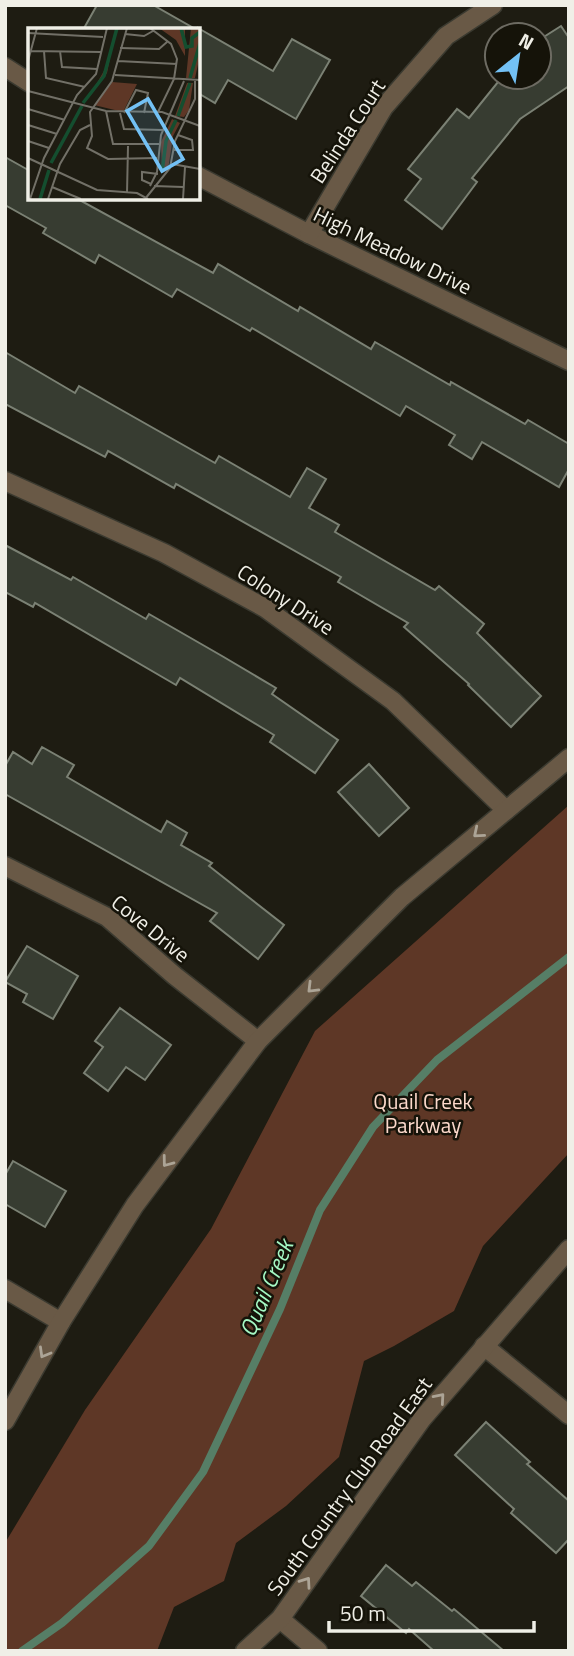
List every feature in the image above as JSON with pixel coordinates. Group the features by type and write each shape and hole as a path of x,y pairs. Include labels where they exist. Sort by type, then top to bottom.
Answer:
{"street":[{"name":"Belinda Court","path":"309,234 384,107 446,36 493,5"},
{"path":"5,67 28,81"},
{"name":"High Meadow Drive","path":"200,177 309,234 569,361"},
{"name":"Colony Drive","path":"5,481 164,553 265,608 393,701 506,810"},
{"path":"5,1421 61,1322 135,1205 258,1041 402,897 569,758"},
{"name":"Cove Drive","path":"5,866 107,917 175,976 258,1041"},
{"name":"South Country Club Road East","path":"245,1651 280,1619 422,1419 569,1249"},
{"path":"5,1290 61,1322"},
{"path":"484,1346 569,1415"},
{"path":"280,1619 318,1651"}],"green space":[{"name":"Quail Creek Parkway","path":"569,805 569,1153 483,1246 454,1311 364,1361 339,1457 286,1506 236,1543 224,1581 174,1607 157,1651 5,1651 5,1543 85,1410 211,1229 315,1031"}],"building":[{"path":"97,5 153,5 193,28 84,28"},
{"path":"561,26 569,38 569,86 520,119 472,178 477,182 442,229 405,200 421,179 408,169 457,109 469,118 491,91 553,91 553,31"},
{"path":"200,29 273,71 292,39 330,60 296,119 228,80 215,103 200,94"},
{"path":"5,157 28,170 28,200 80,200 213,273 218,264 298,311 300,307 371,349 375,342 450,385 451,382 525,424 528,420 569,444 569,469 559,487 482,442 472,459 449,445 455,435 406,406 400,416 252,328 250,331 177,289 172,297 99,255 95,263 43,233 46,228 5,205"},
{"path":"5,352 75,393 79,386 215,463 219,456 290,497 307,468 326,479 309,508 339,525 335,532 435,590 439,586 484,624 477,633 541,696 511,727 469,684 404,627 408,623 338,582 341,577 176,484 174,488 108,451 105,457 5,404"},
{"path":"5,545 71,580 73,577 146,619 149,614 222,656 276,688 272,694 338,740 315,773 270,742 274,735 180,678 176,685 35,603 33,607 5,592"},
{"path":"42,747 74,765 67,777 161,832 167,821 187,833 181,845 212,863 209,866 284,925 258,959 210,921 217,913 5,794 5,766 13,752 32,764"},
{"path":"369,764 409,808 379,836 338,792"},
{"path":"27,946 78,976 53,1019 23,1002 27,994 5,982"},
{"path":"120,1008 171,1045 145,1080 126,1067 108,1091 84,1073 103,1047 95,1041"},
{"path":"13,1161 66,1191 45,1227 5,1204 5,1175"},
{"path":"486,1422 530,1462 527,1464 569,1501 569,1539 556,1553 511,1513 514,1509 455,1455"},
{"path":"386,1565 412,1586 416,1582 452,1611 454,1609 504,1651 434,1651 409,1629 406,1633 361,1596"}],"waterway":[{"name":"Quail Creek","path":"22,1651 62,1623 149,1546 203,1472 280,1309 320,1210 373,1127 437,1060 569,957"}]}
